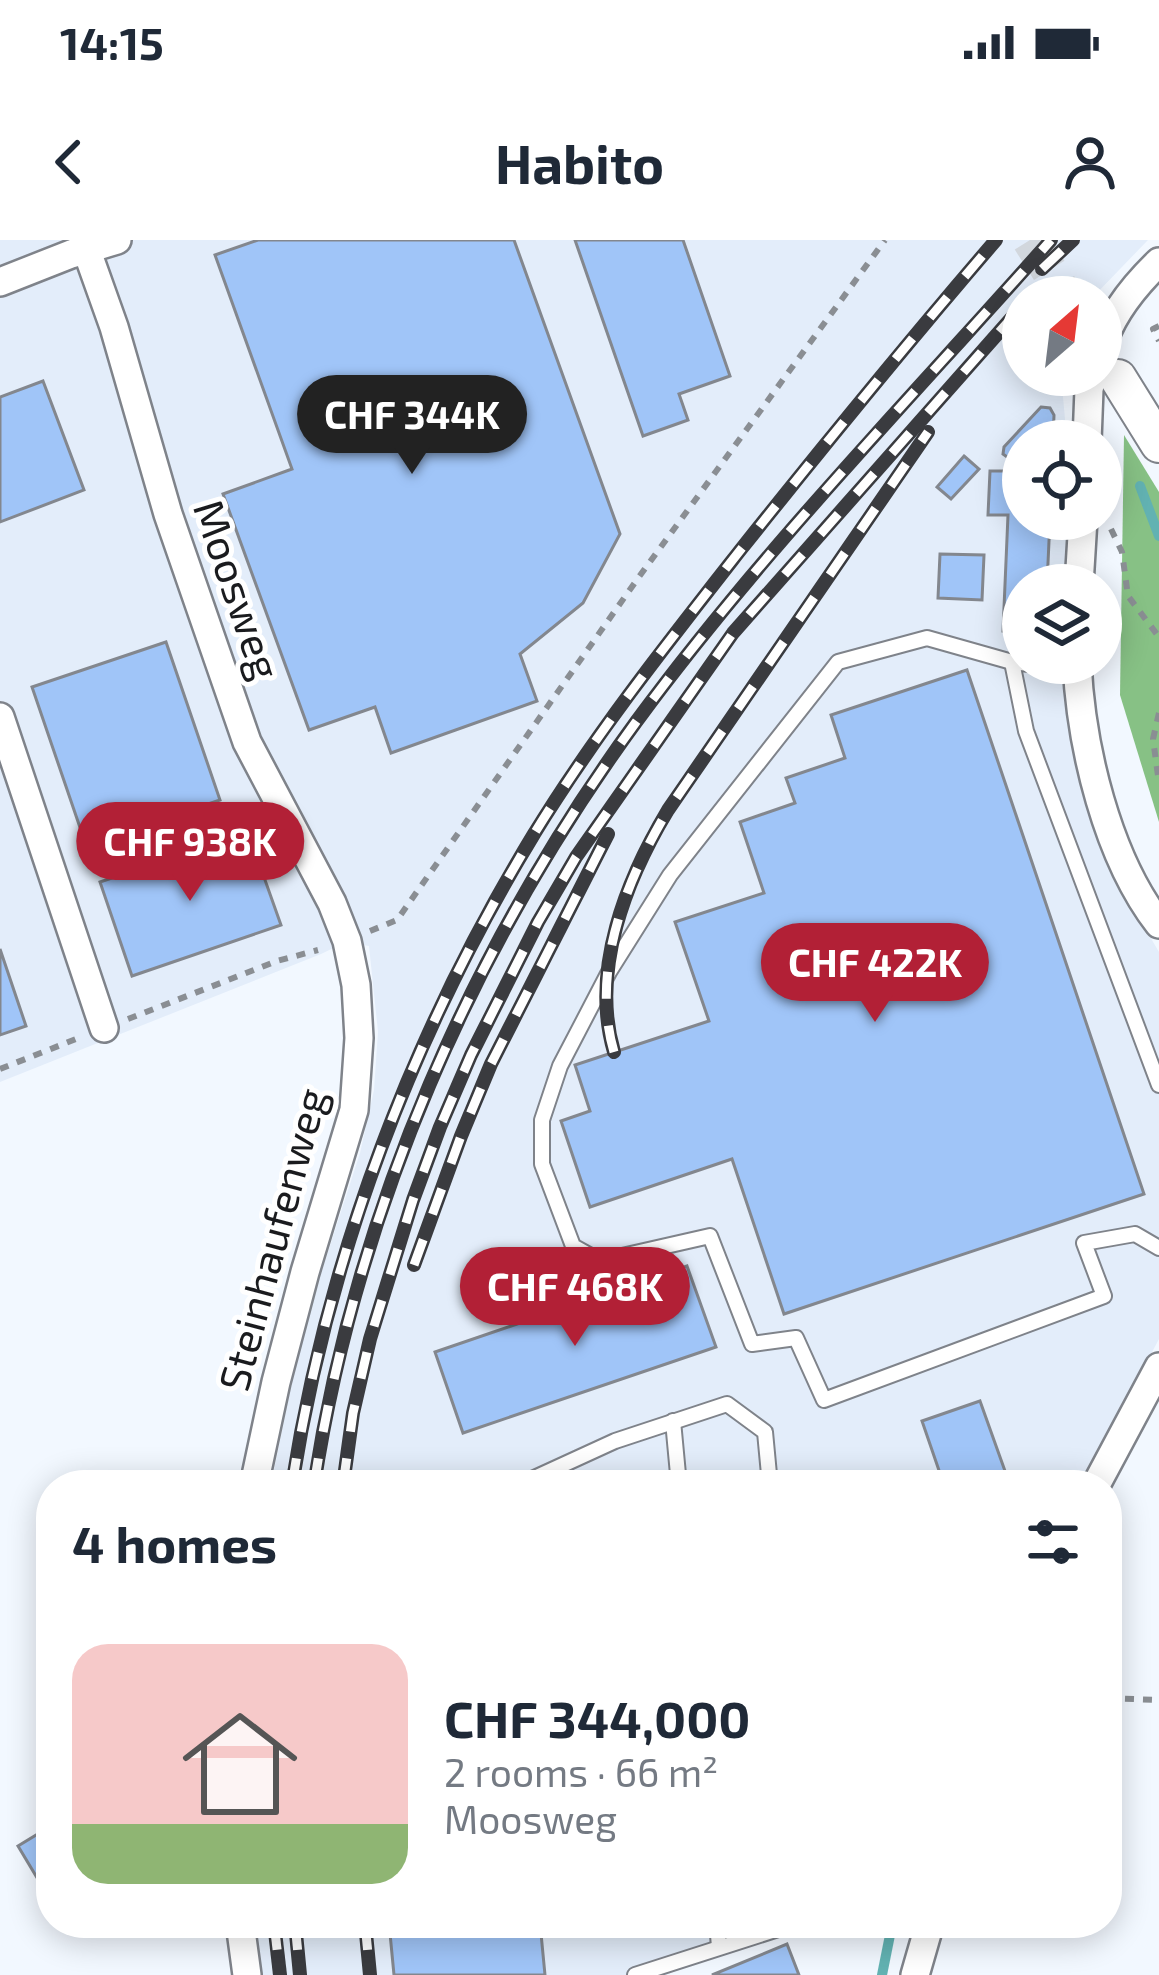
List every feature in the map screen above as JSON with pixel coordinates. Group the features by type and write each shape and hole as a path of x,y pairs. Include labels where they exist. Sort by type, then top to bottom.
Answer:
{"main road":[{"path":"1122,392 1159,444"}],"street":[{"path":"0,282 84,245 116,240"},
{"name":"Moosweg","path":"84,245 114,327 168,514 247,742 332,903 347,941"},
{"path":"1122,306 1159,262"},
{"path":"1079,684 1084,725 1111,833 1135,889 1159,924"},
{"path":"0,718 104,1028"},
{"name":"Steinhaufenweg","path":"257,1470 305,1272 354,1109 359,1038 347,941"},
{"path":"1104,1470 1159,1367"},
{"path":"242,1938 247,1975"},
{"path":"915,1975 926,1938"}],"lane":[{"path":"1002,659 927,638 838,662 670,875 609,972 560,1066 542,1120 542,1164 573,1246 600,1261 710,1236 752,1344 796,1338 824,1400 1104,1296 1084,1243 1135,1234 1159,1249"},
{"path":"1016,684 1026,731 1159,1085"},
{"path":"552,1470 615,1442 727,1403 765,1432 769,1470"},
{"path":"673,1421 678,1470"},
{"path":"718,1938 719,1947"},
{"path":"634,1975 748,1938"}],"path":[{"path":"0,1069 397,920 636,580 885,240"},
{"path":"1159,326 1153,329 1159,341"},
{"path":"1118,540 1128,596 1159,637"},
{"path":"1159,713 1153,739 1159,783"},
{"path":"1122,1699 1159,1700"}],"shaded area":[{"path":"0,240 1148,240 1113,276 1002,276 1002,396 1063,396 1065,420 1002,420 1002,540 1066,540 1065,564 1002,564 1002,684 1065,684 1073,748 1110,869 1159,952 1159,1339 1089,1470 274,1470 302,1332 360,1153 374,1090 378,1032 369,946 346,942 0,1082"},
{"path":"257,1938 753,1938 666,1975 260,1975"}],"green space":[{"path":"1124,435 1159,492 1159,822 1120,695"}],"building":[{"path":"258,240 514,240 620,534 583,603 520,654 537,701 391,753 375,707 309,730 223,494 292,469 215,255"},
{"path":"575,240 683,240 730,376 679,394 688,420 643,436"},
{"path":"43,381 84,490 0,522 0,397"},
{"path":"1041,407 1050,408 1054,415 1054,420 1029,420"},
{"path":"964,456 979,469 951,499 937,487"},
{"path":"990,471 1002,471 1002,515 988,515"},
{"path":"1007,540 1049,540 1048,564 1006,564"},
{"path":"940,554 984,555 982,600 938,598"},
{"path":"166,642 220,800 86,845 32,687"},
{"path":"967,670 1144,1194 784,1314 732,1159 590,1207 561,1121 590,1111 575,1065 709,1021 675,922 764,893 740,822 795,803 786,778 845,758 831,715"},
{"path":"248,832 281,925 132,976 100,882"},
{"path":"0,949 26,1026 0,1035"},
{"path":"687,1266 716,1347 463,1433 435,1352"},
{"path":"980,1401 1005,1470 939,1470 922,1421"},
{"path":"36,1835 36,1876 18,1846"},
{"path":"390,1938 541,1938 545,1975 394,1975"},
{"path":"787,1944 799,1975 712,1975"}],"waterway":[{"path":"1140,486 1159,536"},
{"path":"882,1975 889,1938"}],"tunnel":[{"path":"1030,240 1053,276"}],"railway":[{"path":"295,1470 328,1314 352,1230 414,1067 490,910 558,797 660,653 996,240"},
{"path":"317,1470 359,1282 391,1182 430,1084 523,897 577,808 684,659 785,536 1051,240"},
{"path":"1042,269 1073,240"},
{"path":"345,1470 370,1339 413,1200 471,1055 538,922 576,857 733,633 1002,329"},
{"path":"614,1052 606,989 609,958 638,866 668,810 928,432"},
{"path":"414,1265 491,1064 608,834"},
{"path":"276,1938 280,1975"},
{"path":"296,1938 300,1975"},
{"path":"366,1938 370,1975"}]}
